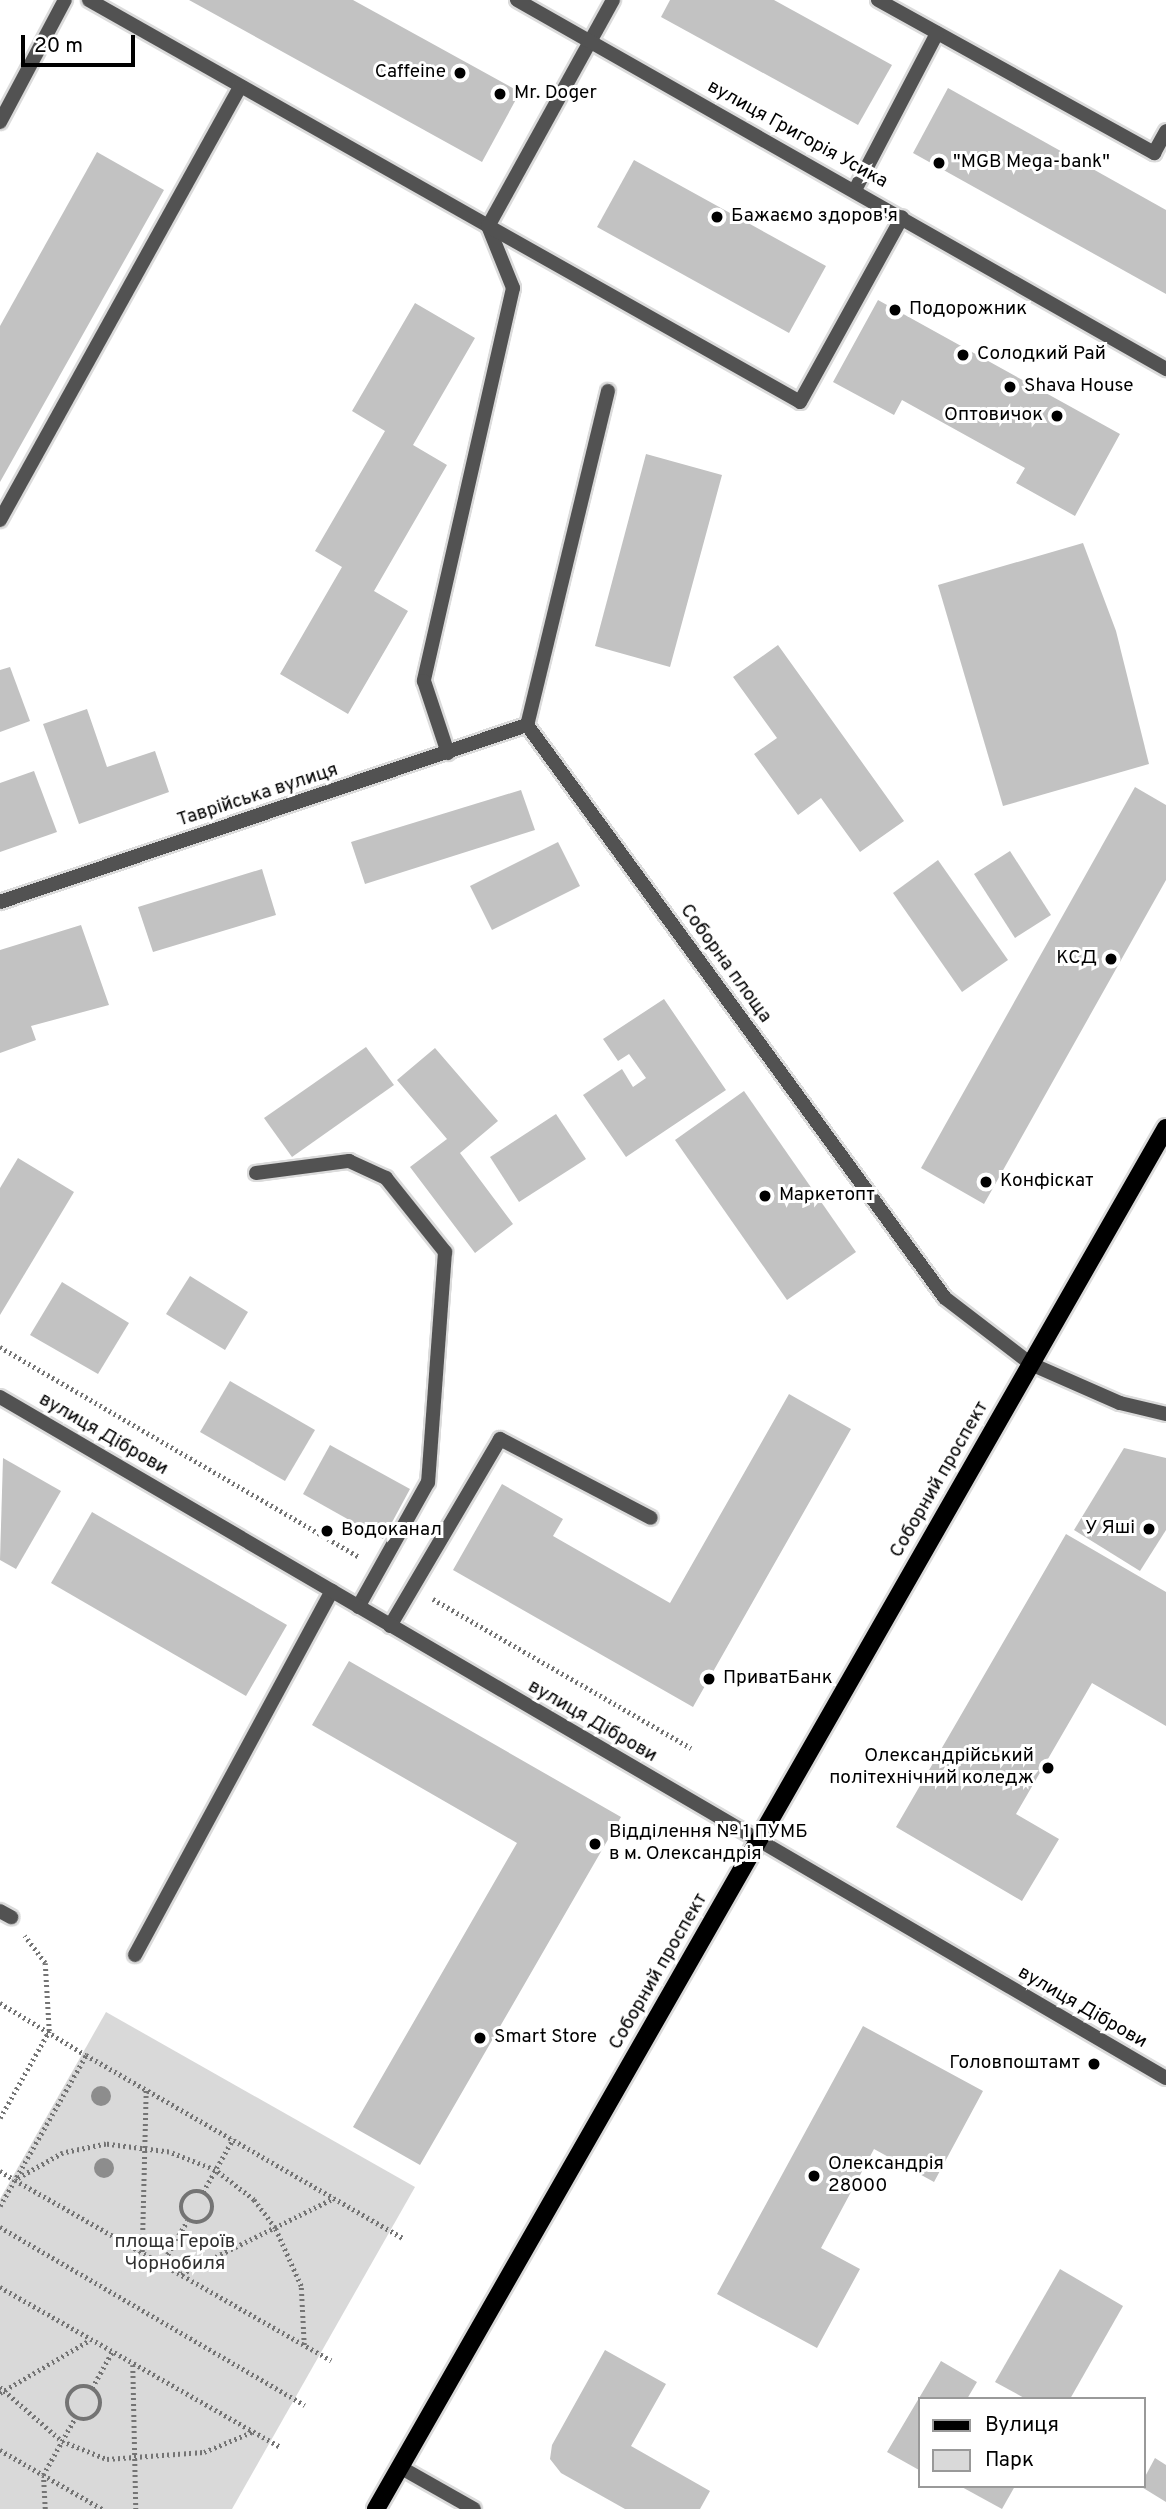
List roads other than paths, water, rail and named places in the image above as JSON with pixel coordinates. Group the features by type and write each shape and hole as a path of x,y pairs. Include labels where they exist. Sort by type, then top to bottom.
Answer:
{"main road":[{"name":"Соборний проспект","path":"376,2509 1166,1128"}],"street":[{"path":"0,122 65,0"},
{"path":"89,0 800,402 902,217"},
{"name":"вулиця Григорія Усика","path":"517,0 1166,369"},
{"path":"488,226 613,0"},
{"path":"878,0 1154,153 1166,131"},
{"path":"855,190 937,33"},
{"path":"0,520 241,86"},
{"path":"448,753 424,681 513,288 488,226"},
{"path":"527,725 608,391"},
{"name":"Таврійська вулиця","path":"0,902 527,725"},
{"name":"Соборна площа","path":"527,725 945,1298 1031,1364 1121,1403 1166,1414"},
{"path":"256,1173 349,1161 386,1178 445,1252 428,1482 358,1607"},
{"name":"вулиця Діброви","path":"0,1397 1166,2078"},
{"path":"390,1626 500,1439 651,1518"},
{"path":"135,1955 332,1591"},
{"path":"400,2467 474,2509"}],"place":[{"name":"Caffeine","path":"460,73"},
{"name":"Mr. Doger","path":"500,94"},
{"name":"\"MGB Mega-bank\"","path":"939,163"},
{"name":"Бажаємо здоров'я","path":"717,217"},
{"name":"Подорожник","path":"895,310"},
{"name":"Солодкий Рай","path":"963,355"},
{"name":"Shava House","path":"1010,387"},
{"name":"Оптовичок","path":"1057,416"},
{"name":"КСД","path":"1111,959"},
{"name":"Конфіскат","path":"986,1182"},
{"name":"Маркетопт","path":"765,1196"},
{"name":"У Яші","path":"1149,1529"},
{"name":"Водоканал","path":"327,1531"},
{"name":"ПриватБанк","path":"709,1679"},
{"name":"Олександрійський політехнічний коледж","path":"1048,1768"},
{"name":"Відділення № 1 ПУМБ в м. Олександрія","path":"595,1844"},
{"name":"Smart Store","path":"480,2038"},
{"name":"Головпоштамт","path":"1094,2064"},
{"name":"Олександрія 28000","path":"814,2176"}],"park label":[{"name":"площа Героїв Чорнобиля","path":"175,2254"}]}
